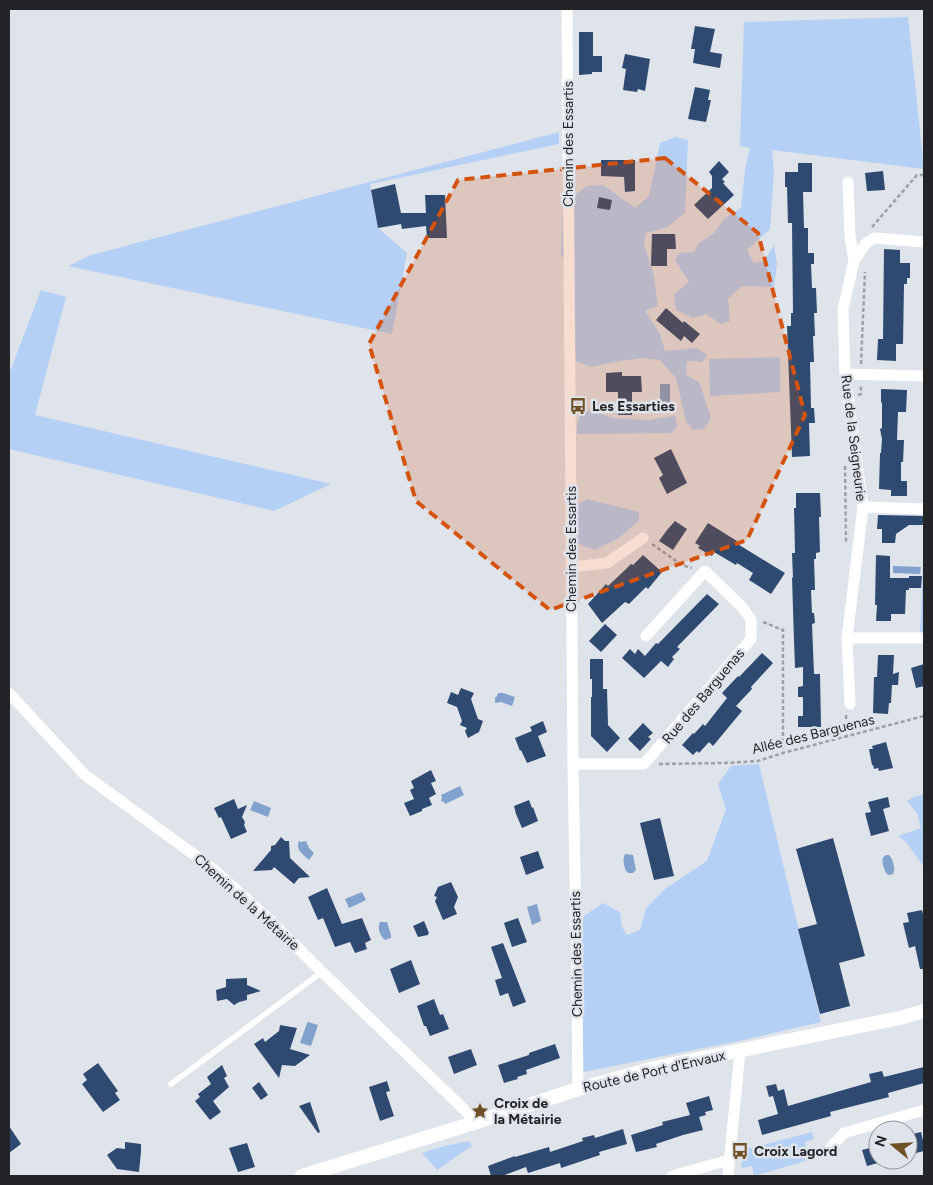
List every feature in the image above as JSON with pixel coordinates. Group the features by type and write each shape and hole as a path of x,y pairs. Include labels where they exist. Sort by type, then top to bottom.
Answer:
{"street":[{"name":"Chemin des Essartis","path":"567,9 573,764 578,1089"},
{"path":"848,182 850,237 854,261"},
{"path":"854,261 866,243 875,238 924,242"},
{"name":"Rue de la Seigneurie","path":"850,704 847,638 863,506 845,374 843,309 854,261"},
{"path":"845,374 924,376"},
{"path":"863,506 924,509"},
{"path":"572,567 607,563 643,538"},
{"path":"646,636 705,571 743,608 750,618"},
{"name":"Rue des Barguenas","path":"644,764 751,639 750,618"},
{"path":"847,638 924,638"},
{"name":"Chemin de la Métairie","path":"9,693 85,775 211,867 270,920 477,1122"},
{"path":"573,764 644,764"},
{"name":"Route de Port d'Envaux","path":"302,1176 578,1089 658,1067 900,1018 924,1011"},
{"path":"728,1176 740,1051"},
{"path":"830,1148 844,1133 924,1110"},
{"path":"672,1176 729,1160"}],"lane":[{"path":"171,1084 322,972"}],"path":[{"path":"643,538 682,565 705,571"},
{"path":"750,618 783,630 783,753"},
{"name":"Allée des Barguenas","path":"644,764 758,761 924,716"}],"highlighted area":[{"path":"665,158 758,233 805,415 747,540 550,610 416,501 369,344 458,180"}],"shaded area":[{"path":"908,17 924,169 772,150 774,171 770,229 747,250 754,263 764,261 774,245 777,263 774,287 742,286 728,299 730,321 721,324 706,314 693,318 676,310 674,294 689,282 675,260 680,253 694,252 699,243 714,233 725,218 741,208 745,169 750,148 740,146 744,22"},
{"path":"559,132 559,144 370,184 378,228 407,253 392,334 68,266 91,255"},
{"path":"675,137 688,140 685,213 668,227 646,233 644,244 654,276 658,306 645,311 660,334 665,351 696,348 708,355 702,362 687,361 686,375 699,382 711,418 704,429 693,430 686,421 676,378 660,360 642,358 591,367 576,361 569,272 561,254 563,208 575,195 587,186 603,185 635,208 649,196 660,143"},
{"path":"41,290 66,297 35,415 331,484 274,511 9,449 9,374"},
{"path":"780,357 780,392 710,396 709,359"},
{"path":"660,384 670,384 670,404 660,404"},
{"path":"590,410 613,418 648,420 675,416 677,427 671,433 577,434 577,423 581,413"},
{"path":"587,499 639,512 639,521 617,539 595,550 571,541 575,506"},
{"path":"924,543 924,635 920,635"},
{"path":"893,566 921,567 920,574 893,573"},
{"path":"498,693 515,697 512,706 501,702 495,703"},
{"path":"759,764 821,1022 739,1041 578,1073 576,931 584,916 603,903 620,912 622,927 627,935 640,930 646,908 665,889 707,861 726,809 718,784 731,766"},
{"path":"460,786 464,795 445,804 441,801 441,795"},
{"path":"924,795 924,867 906,842 898,836 921,828 917,813 907,801 916,796"},
{"path":"254,801 271,808 268,817 250,810"},
{"path":"299,841 306,841 314,853 309,860 299,849"},
{"path":"625,854 633,855 636,870 633,873 628,873 625,869"},
{"path":"889,855 894,864 894,872 890,875 886,873 883,865 883,858"},
{"path":"362,892 366,900 349,908 345,899"},
{"path":"537,904 541,921 532,925 527,907"},
{"path":"380,922 387,922 391,938 385,940 382,936 379,929"},
{"path":"308,1022 318,1025 311,1046 300,1043"},
{"path":"812,1132 814,1139 805,1142 808,1160 754,1176 752,1166 741,1168 744,1150"},
{"path":"469,1141 472,1146 437,1170 422,1153 444,1146"}],"building":[{"path":"695,26 715,29 710,52 722,54 720,68 693,63 695,49 691,49"},
{"path":"579,32 593,32 593,56 602,56 602,72 579,75"},
{"path":"625,54 650,59 645,91 638,89 637,92 623,90 626,69 622,68"},
{"path":"695,87 710,90 708,100 711,100 706,122 688,119"},
{"path":"601,160 635,160 635,191 625,192 624,177 601,176"},
{"path":"719,161 729,172 722,179 725,182 723,183 734,195 708,219 694,205 712,188 712,176 709,172"},
{"path":"798,163 812,163 812,192 803,192 804,228 808,228 808,253 814,253 814,264 811,264 812,288 816,288 817,313 814,313 815,336 813,336 814,362 810,362 811,408 814,408 815,423 809,423 810,456 792,457 787,326 791,326 791,313 793,313 792,223 788,223 785,172 798,172"},
{"path":"883,171 885,190 867,191 865,173"},
{"path":"395,184 401,213 426,213 425,195 445,195 447,238 427,238 426,226 402,229 401,224 378,228 371,190"},
{"path":"599,197 612,200 610,210 597,208"},
{"path":"652,234 675,234 676,249 667,249 667,266 651,266"},
{"path":"884,249 900,250 900,263 910,263 910,278 907,278 907,284 904,284 903,344 896,344 896,361 877,360 878,339 883,339"},
{"path":"666,308 683,323 684,321 700,334 692,343 684,336 681,341 656,320"},
{"path":"622,372 622,376 641,376 642,392 632,392 632,415 618,415 618,392 606,392 606,373"},
{"path":"881,389 907,390 906,412 898,412 897,440 904,440 901,481 907,481 907,496 891,496 891,490 879,489 882,439 880,429 882,428"},
{"path":"671,449 687,483 667,494 659,478 663,475 654,458"},
{"path":"796,493 820,493 820,552 816,553 816,559 814,559 815,590 811,590 812,613 814,613 815,623 812,624 814,674 820,674 821,727 798,727 798,716 803,716 803,697 798,697 798,687 803,686 803,667 795,668 792,553 795,553 794,508 796,508"},
{"path":"878,515 924,516 924,525 909,525 896,534 895,543 882,543 882,529 877,529"},
{"path":"675,521 687,529 673,550 659,541"},
{"path":"708,523 737,541 736,543 785,573 771,594 749,580 753,573 714,552 712,556 698,548 700,546 695,543"},
{"path":"643,555 662,572 648,589 646,587 629,604 625,602 602,623 588,604 606,584 608,586"},
{"path":"876,555 890,556 890,578 922,576 921,588 909,588 909,590 906,590 905,614 891,614 891,621 876,621"},
{"path":"707,594 719,604 677,647 680,649 672,657 674,659 668,667 661,661 644,678 622,658 630,649 635,654 638,649 645,656"},
{"path":"605,624 617,635 601,652 589,641"},
{"path":"762,653 773,663 736,706 742,711 713,746 709,742 699,753 697,751 693,755 682,745 703,724 705,726 727,698 722,693"},
{"path":"878,655 894,655 893,674 899,672 898,685 892,685 888,714 873,713 874,677 877,677"},
{"path":"590,659 603,659 603,689 607,689 608,725 620,738 607,752 591,736 592,679 590,679"},
{"path":"924,664 924,686 916,688 911,668"},
{"path":"461,688 474,693 471,699 478,719 483,721 479,732 468,738 465,731 467,728 460,725 462,721 457,707 447,703 451,692 458,695"},
{"path":"543,721 547,732 538,736 546,756 527,763 515,738 532,731 530,727"},
{"path":"643,723 653,733 648,737 651,739 640,751 628,739"},
{"path":"886,742 893,768 879,771 878,768 874,769 872,765 869,749 873,749 872,746"},
{"path":"431,770 436,781 431,783 436,794 429,798 432,805 410,816 404,803 414,799 410,790 414,788 411,781"},
{"path":"888,797 890,807 883,809 889,831 871,836 865,813 871,812 868,802"},
{"path":"234,799 238,809 247,805 242,817 247,832 231,839 221,817 219,818 214,808"},
{"path":"529,800 538,821 522,828 514,806"},
{"path":"660,818 674,876 654,880 640,823"},
{"path":"281,837 285,841 289,841 290,858 310,877 299,878 294,884 274,867 272,870 253,871 271,850 271,846 275,845"},
{"path":"833,838 865,956 839,963 850,1006 820,1014 798,929 817,924 796,849"},
{"path":"538,851 544,868 526,875 520,857"},
{"path":"451,882 458,897 454,907 457,914 443,920 435,901 437,897 434,896 438,887"},
{"path":"327,888 342,924 362,918 371,940 365,943 367,949 355,953 350,942 335,947 323,918 318,920 308,897"},
{"path":"922,910 924,918 924,969 920,969 915,946 909,948 903,923 909,922 907,913"},
{"path":"518,918 527,942 512,947 504,923"},
{"path":"424,921 429,933 428,935 418,937 413,926"},
{"path":"503,943 526,1002 513,1007 508,993 500,996 495,980 502,978 491,947"},
{"path":"411,960 420,984 399,993 390,969"},
{"path":"247,978 247,985 261,991 247,995 247,1000 234,1005 227,999 217,1001 216,990 226,987 226,979"},
{"path":"434,999 440,1015 443,1014 449,1029 430,1036 426,1026 424,1026 417,1006"},
{"path":"280,1025 297,1028 290,1049 310,1055 295,1066 282,1065 279,1078 254,1044 263,1038 265,1042 279,1031"},
{"path":"555,1044 560,1058 526,1070 527,1074 504,1083 498,1065"},
{"path":"471,1049 477,1065 454,1074 448,1057"},
{"path":"98,1063 118,1091 115,1093 120,1100 103,1112 82,1084 87,1080 83,1074"},
{"path":"222,1065 227,1076 224,1078 229,1087 213,1101 221,1112 210,1120 195,1101 200,1097 198,1094 211,1084 207,1077"},
{"path":"924,1067 924,1083 888,1093 889,1097 830,1112 831,1116 762,1135 758,1120 778,1114 773,1096 769,1097 766,1086 776,1084 778,1091 784,1089 788,1106 871,1082 869,1074 882,1071 884,1077"},
{"path":"387,1081 390,1091 386,1092 394,1116 380,1121 369,1087"},
{"path":"259,1082 268,1095 261,1100 252,1088"},
{"path":"709,1096 713,1110 705,1112 706,1115 699,1117 703,1130 656,1144 657,1147 636,1152 631,1135 663,1125 662,1122 690,1115 686,1103"},
{"path":"310,1102 320,1132 318,1133 299,1106"},
{"path":"9,1126 21,1144 9,1153"},
{"path":"623,1129 627,1144 599,1152 600,1155 561,1168 560,1163 528,1173 526,1167 502,1176 491,1176 488,1166 515,1156 549,1147 550,1152 583,1141 582,1138 594,1135 595,1138"},
{"path":"921,1132 924,1151 918,1152 918,1133"},
{"path":"125,1142 141,1144 139,1172 117,1169 107,1155 117,1148 125,1149"},
{"path":"247,1143 255,1167 238,1172 229,1148"},
{"path":"868,1148 868,1166 867,1166 862,1150"}],"place":[{"name":"Les Essarties","path":"578,406"},
{"name":"Croix de la Métairie","path":"480,1111"},
{"name":"Croix Lagord","path":"740,1151"}]}
